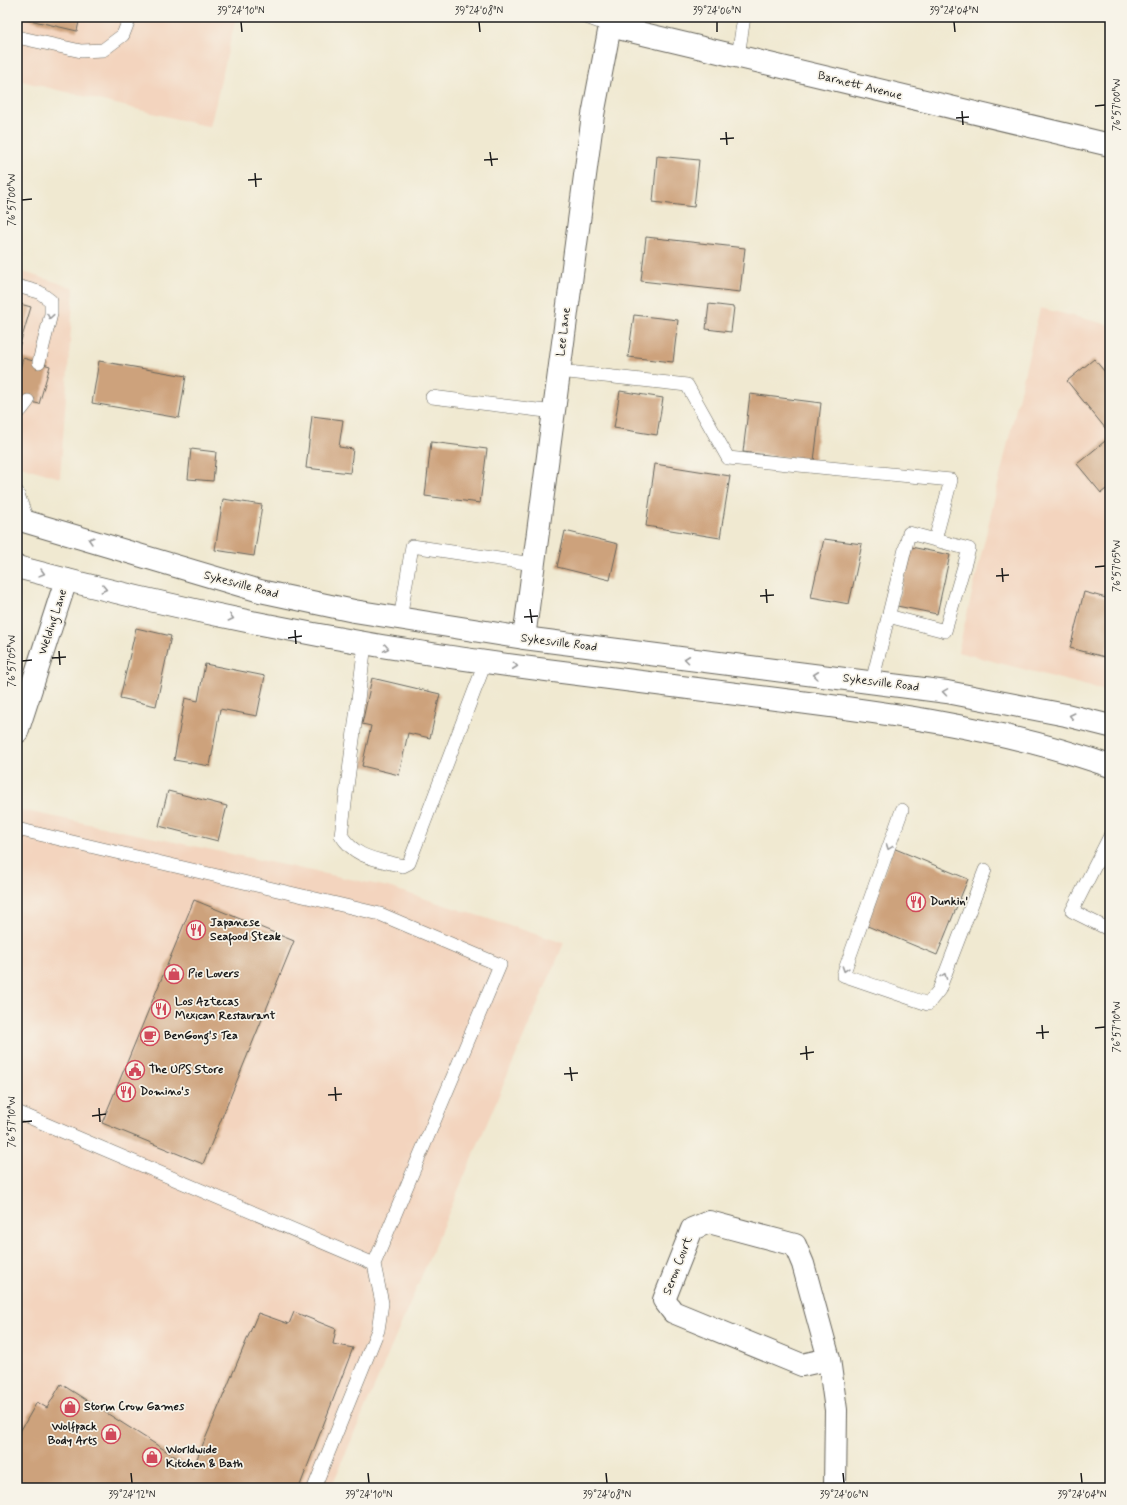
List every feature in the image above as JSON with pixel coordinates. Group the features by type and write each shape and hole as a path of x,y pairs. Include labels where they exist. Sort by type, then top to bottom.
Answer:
{"main road":[{"name":"Barnett Avenue","path":"611,21 738,56 1110,145"},
{"name":"Lee Lane","path":"524,638 593,115 611,21"},
{"name":"Sykesville Road","path":"23,521 260,591 400,620 524,638 872,682 1006,703 1110,726"},
{"path":"17,567 66,580 240,620 365,644 485,663 836,706 1021,739 1110,766"},
{"name":"Welding Lane","path":"17,732 66,580"},
{"name":"Seron Court","path":"829,1359 802,1365 673,1312 664,1300 692,1229 709,1222 795,1245 803,1264 829,1359 836,1410 835,1488"}],"lane":[{"path":"17,37 81,51 103,50 123,35 130,17"},
{"path":"586,17 611,21"},
{"path":"738,56 744,17"},
{"path":"17,286 39,292 51,301 51,314 39,362"},
{"path":"559,372 686,385 728,458 951,480 935,540"},
{"path":"432,397 554,412"},
{"path":"17,411 21,410 28,401"},
{"path":"17,492 23,521"},
{"path":"872,682 888,616 909,533 969,549 945,631 888,616"},
{"path":"400,620 412,546 533,564"},
{"path":"365,644 341,835 348,846 358,854 403,866 408,863 485,663"},
{"path":"902,810 842,975 928,1004 939,990 985,870"},
{"path":"17,829 380,914 500,965 374,1264 382,1303 378,1330 314,1488"},
{"path":"1110,836 1072,911 1110,930"},
{"path":"17,1112 374,1264"}],"shaded area":[{"path":"17,17 236,17 210,127 17,80"},
{"path":"17,270 74,288 60,478 17,465"},
{"path":"1040,308 1110,325 1110,692 958,652"},
{"path":"17,809 388,887 564,943 331,1488 17,1488"}],"building":[{"path":"17,17 80,17 77,31"},
{"path":"657,156 699,160 694,207 653,202"},
{"path":"646,237 745,248 740,292 641,281"},
{"path":"17,303 31,307 17,354"},
{"path":"709,304 734,307 731,332 706,329"},
{"path":"634,315 678,320 673,362 628,357"},
{"path":"23,358 50,366 39,404 17,398 17,380"},
{"path":"1094,359 1110,378 1110,434 1067,381"},
{"path":"99,361 186,376 179,418 92,403"},
{"path":"620,391 663,398 657,435 614,428"},
{"path":"750,394 821,403 814,461 743,452"},
{"path":"312,416 343,420 339,447 353,449 350,473 306,468"},
{"path":"1110,437 1110,486 1101,493 1077,464"},
{"path":"431,442 487,449 480,503 425,496"},
{"path":"191,449 216,452 213,481 188,479"},
{"path":"655,464 730,476 720,538 646,526"},
{"path":"223,499 262,505 254,556 215,550"},
{"path":"565,531 618,544 610,580 557,567"},
{"path":"824,539 862,544 849,604 811,597"},
{"path":"911,547 950,555 937,614 897,606"},
{"path":"1084,592 1110,599 1110,636 1105,657 1070,648"},
{"path":"136,628 171,636 156,706 120,698"},
{"path":"205,664 265,676 257,716 220,709 210,766 174,760 185,698 198,701"},
{"path":"372,678 440,694 430,738 408,733 399,775 362,766 371,726 362,724"},
{"path":"168,791 227,806 218,841 159,826"},
{"name":"Dunkin'","path":"893,848 968,879 937,955 865,925"},
{"path":"194,900 294,941 203,1164 102,1123"},
{"path":"294,1312 336,1329 333,1344 353,1348 299,1488 31,1488 17,1479 17,1457 19,1455 17,1453 17,1437 37,1402 47,1408 61,1384 193,1468 258,1313 289,1324"}],"place":[{"name":"Dunkin'","path":"916,902"},
{"name":"Japanese Seafood Steak","path":"196,930"},
{"name":"Pie Lovers","path":"174,974"},
{"name":"Los Aztecas Mexican Restaurant","path":"161,1009"},
{"name":"BenGong's Tea","path":"150,1036"},
{"name":"The UPS Store","path":"135,1070"},
{"name":"Domino's","path":"126,1092"},
{"name":"Storm Crow Games","path":"70,1407"},
{"name":"Wolfpack Body Arts","path":"111,1434"},
{"name":"Worldwide Kitchen & Bath","path":"152,1457"}]}
